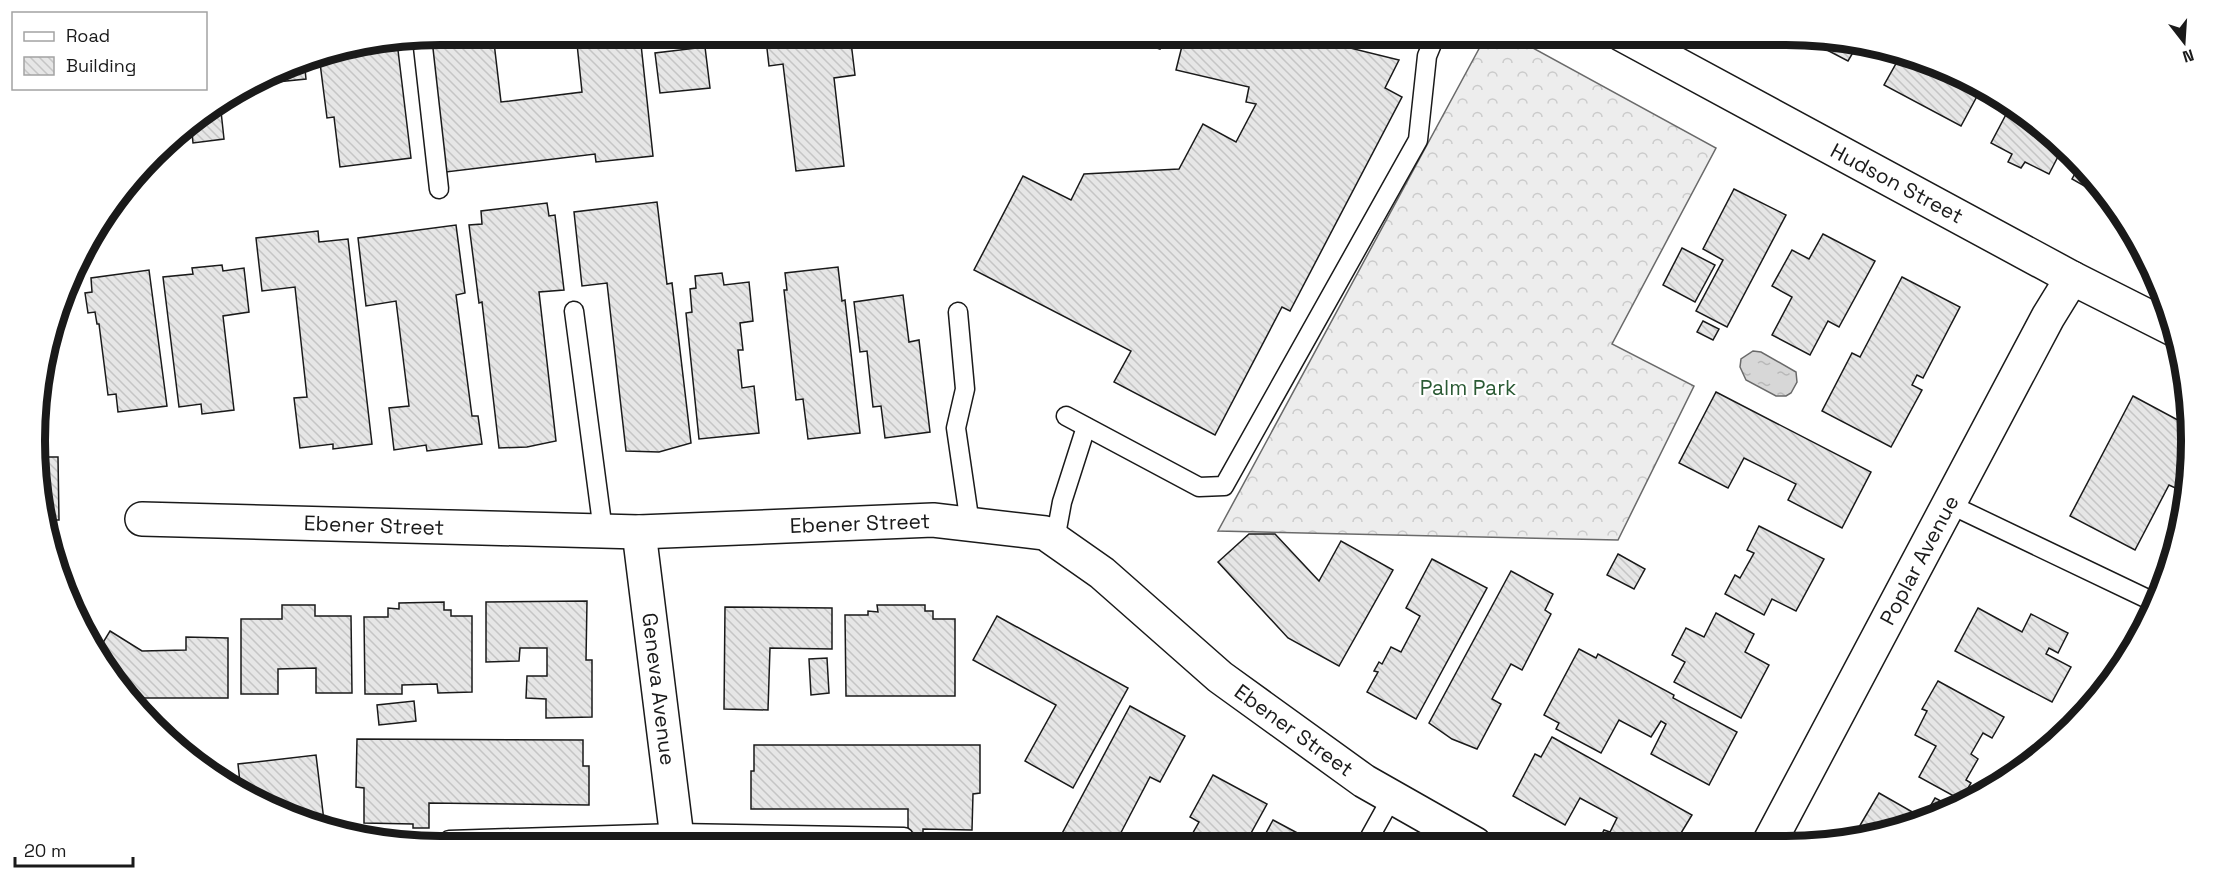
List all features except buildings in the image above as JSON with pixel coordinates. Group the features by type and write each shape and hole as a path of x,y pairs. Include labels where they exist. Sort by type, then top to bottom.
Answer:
{"street":[{"name":"Hudson Street","path":"1642,45 2072,278 2164,324"},
{"name":"Poplar Avenue","path":"1773,836 2048,317 2072,278"},
{"name":"Ebener Street","path":"142,519 639,532 933,520 1045,533 1102,573 1220,677 1364,781 1461,836"},
{"name":"Geneva Avenue","path":"639,532 677,836"}],"lane":[{"path":"1066,416 1199,487 1224,486 1418,140 1427,56 1432,45"},
{"path":"423,46 440,189"},
{"path":"574,311 603,531"},
{"path":"958,312 965,389 956,428 970,524"},
{"path":"1055,540 1062,502 1086,427"},
{"path":"1949,504 2148,599"},
{"path":"1370,836 1392,797"}],"green space":[{"name":"Palm Park","path":"1481,45 1527,45 1716,148 1612,344 1694,386 1618,540 1218,531"}],"water":[{"path":"1753,351 1761,352 1796,372 1797,382 1791,393 1786,396 1776,396 1746,380 1740,367 1741,359"}]}
